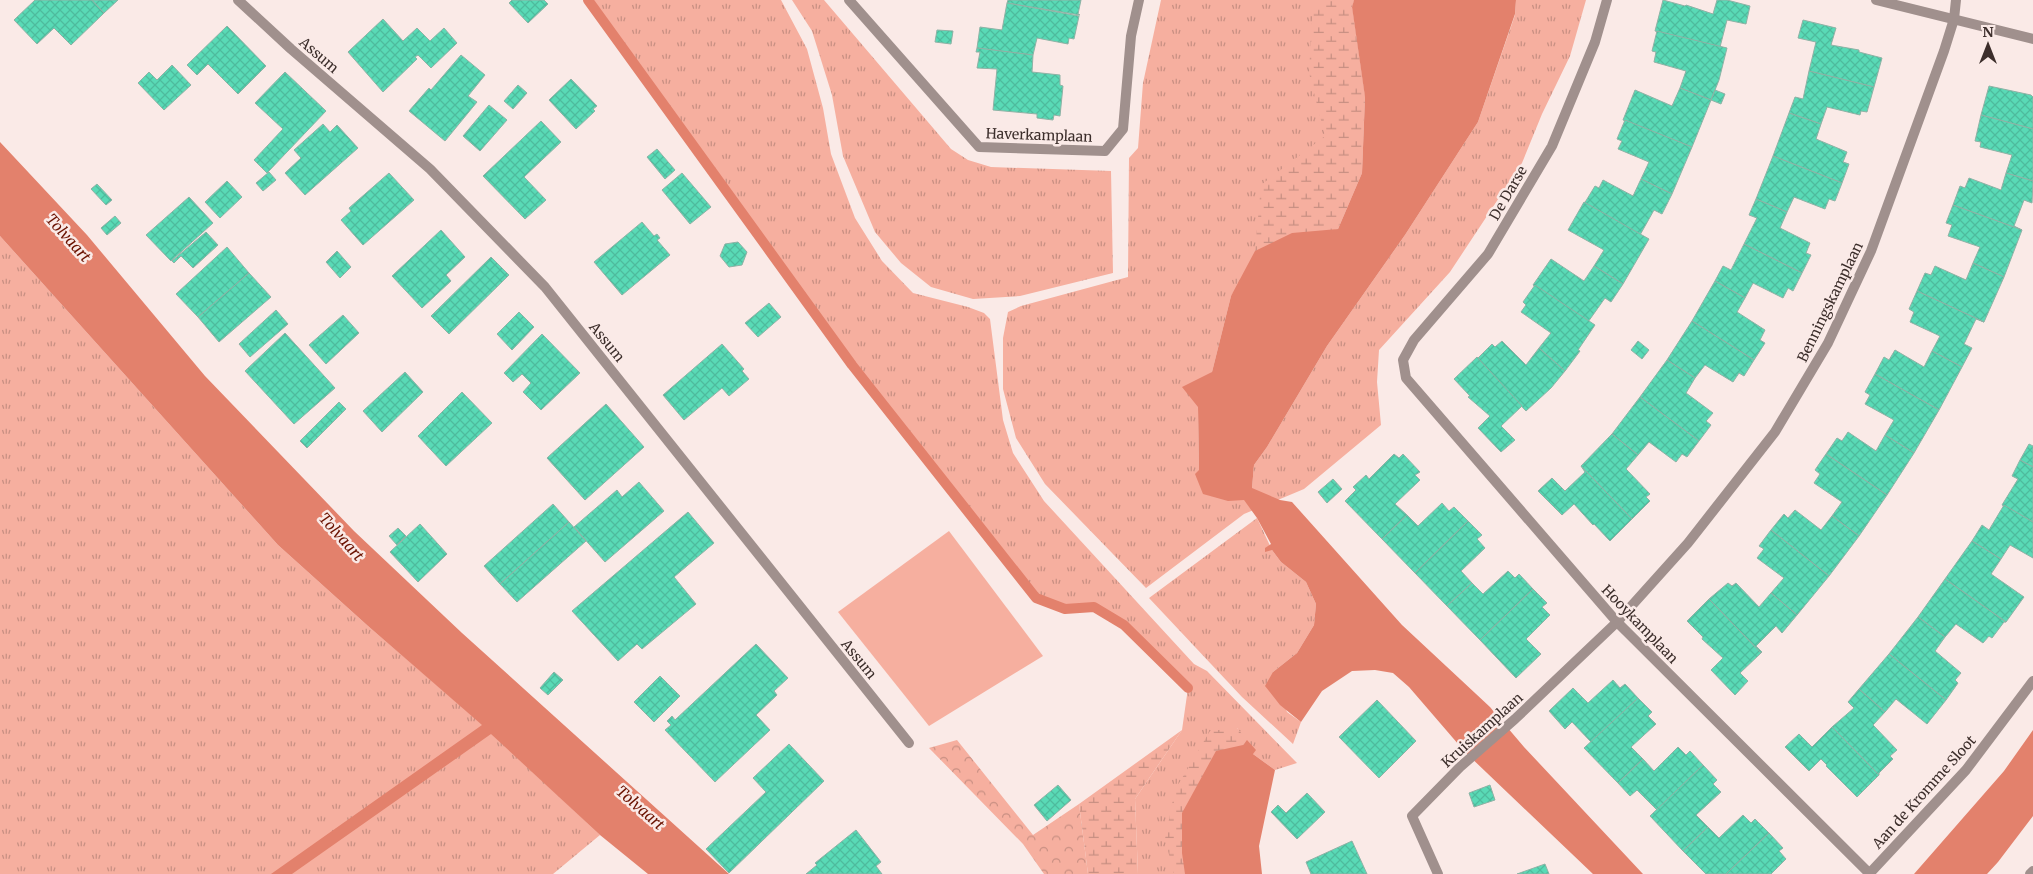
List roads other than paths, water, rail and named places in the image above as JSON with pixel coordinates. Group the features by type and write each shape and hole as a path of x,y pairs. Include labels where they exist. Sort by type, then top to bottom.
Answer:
{"street":[{"name":"Assum","path":"238,0 291,50 430,169 545,286 909,743"},
{"name":"Haverkamplaan","path":"849,0 978,147 1105,151 1123,130 1131,36 1139,0"},
{"name":"De Darse","path":"1406,378 1403,360 1414,340 1488,254 1552,146 1595,42 1606,0"},
{"path":"1876,0 2033,39"},
{"name":"Benningskamplaan","path":"1617,622 1688,543 1775,432 1828,343 1871,251 1954,18 1956,0"},
{"name":"Hooykamplaan","path":"1406,378 1617,622 1870,874"},
{"name":"Kruiskamplaan","path":"1438,874 1412,816 1460,767 1515,719 1617,622"},
{"name":"Aan de Kromme Sloot","path":"1870,874 1966,770 2033,681"},
{"path":"2030,874 2033,871"}],"water":[{"path":"1354,0 1516,0 1515,14 1478,122 1405,235 1327,346 1267,447 1254,465 1252,488 1280,500 1292,502 1402,625 1490,707 1524,747 1643,874 1593,874 1465,752 1409,687 1393,673 1375,670 1352,671 1322,691 1301,722 1280,705 1265,686 1273,672 1297,653 1314,625 1316,604 1306,582 1281,562 1272,550 1265,552 1265,548 1271,544 1257,518 1244,500 1228,501 1203,494 1195,474 1199,470 1198,407 1182,387 1212,372 1231,296 1255,251 1292,233 1338,229 1362,173 1365,97 1352,7"},
{"name":"Tolvaart","path":"0,142 87,235 205,376 354,531 462,633 729,874 648,874 600,835 491,734 292,874 271,874 482,725 278,545 0,236"},
{"path":"2033,730 2033,816 1998,862 1987,874 1914,874 2004,771"},
{"path":"1247,740 1256,750 1253,754 1275,770 1259,846 1262,874 1185,874 1182,853 1182,813 1216,751 1243,745"}],"waterway":[{"path":"588,0 852,365 1036,598 1065,609 1094,607 1124,625 1188,688"}]}
